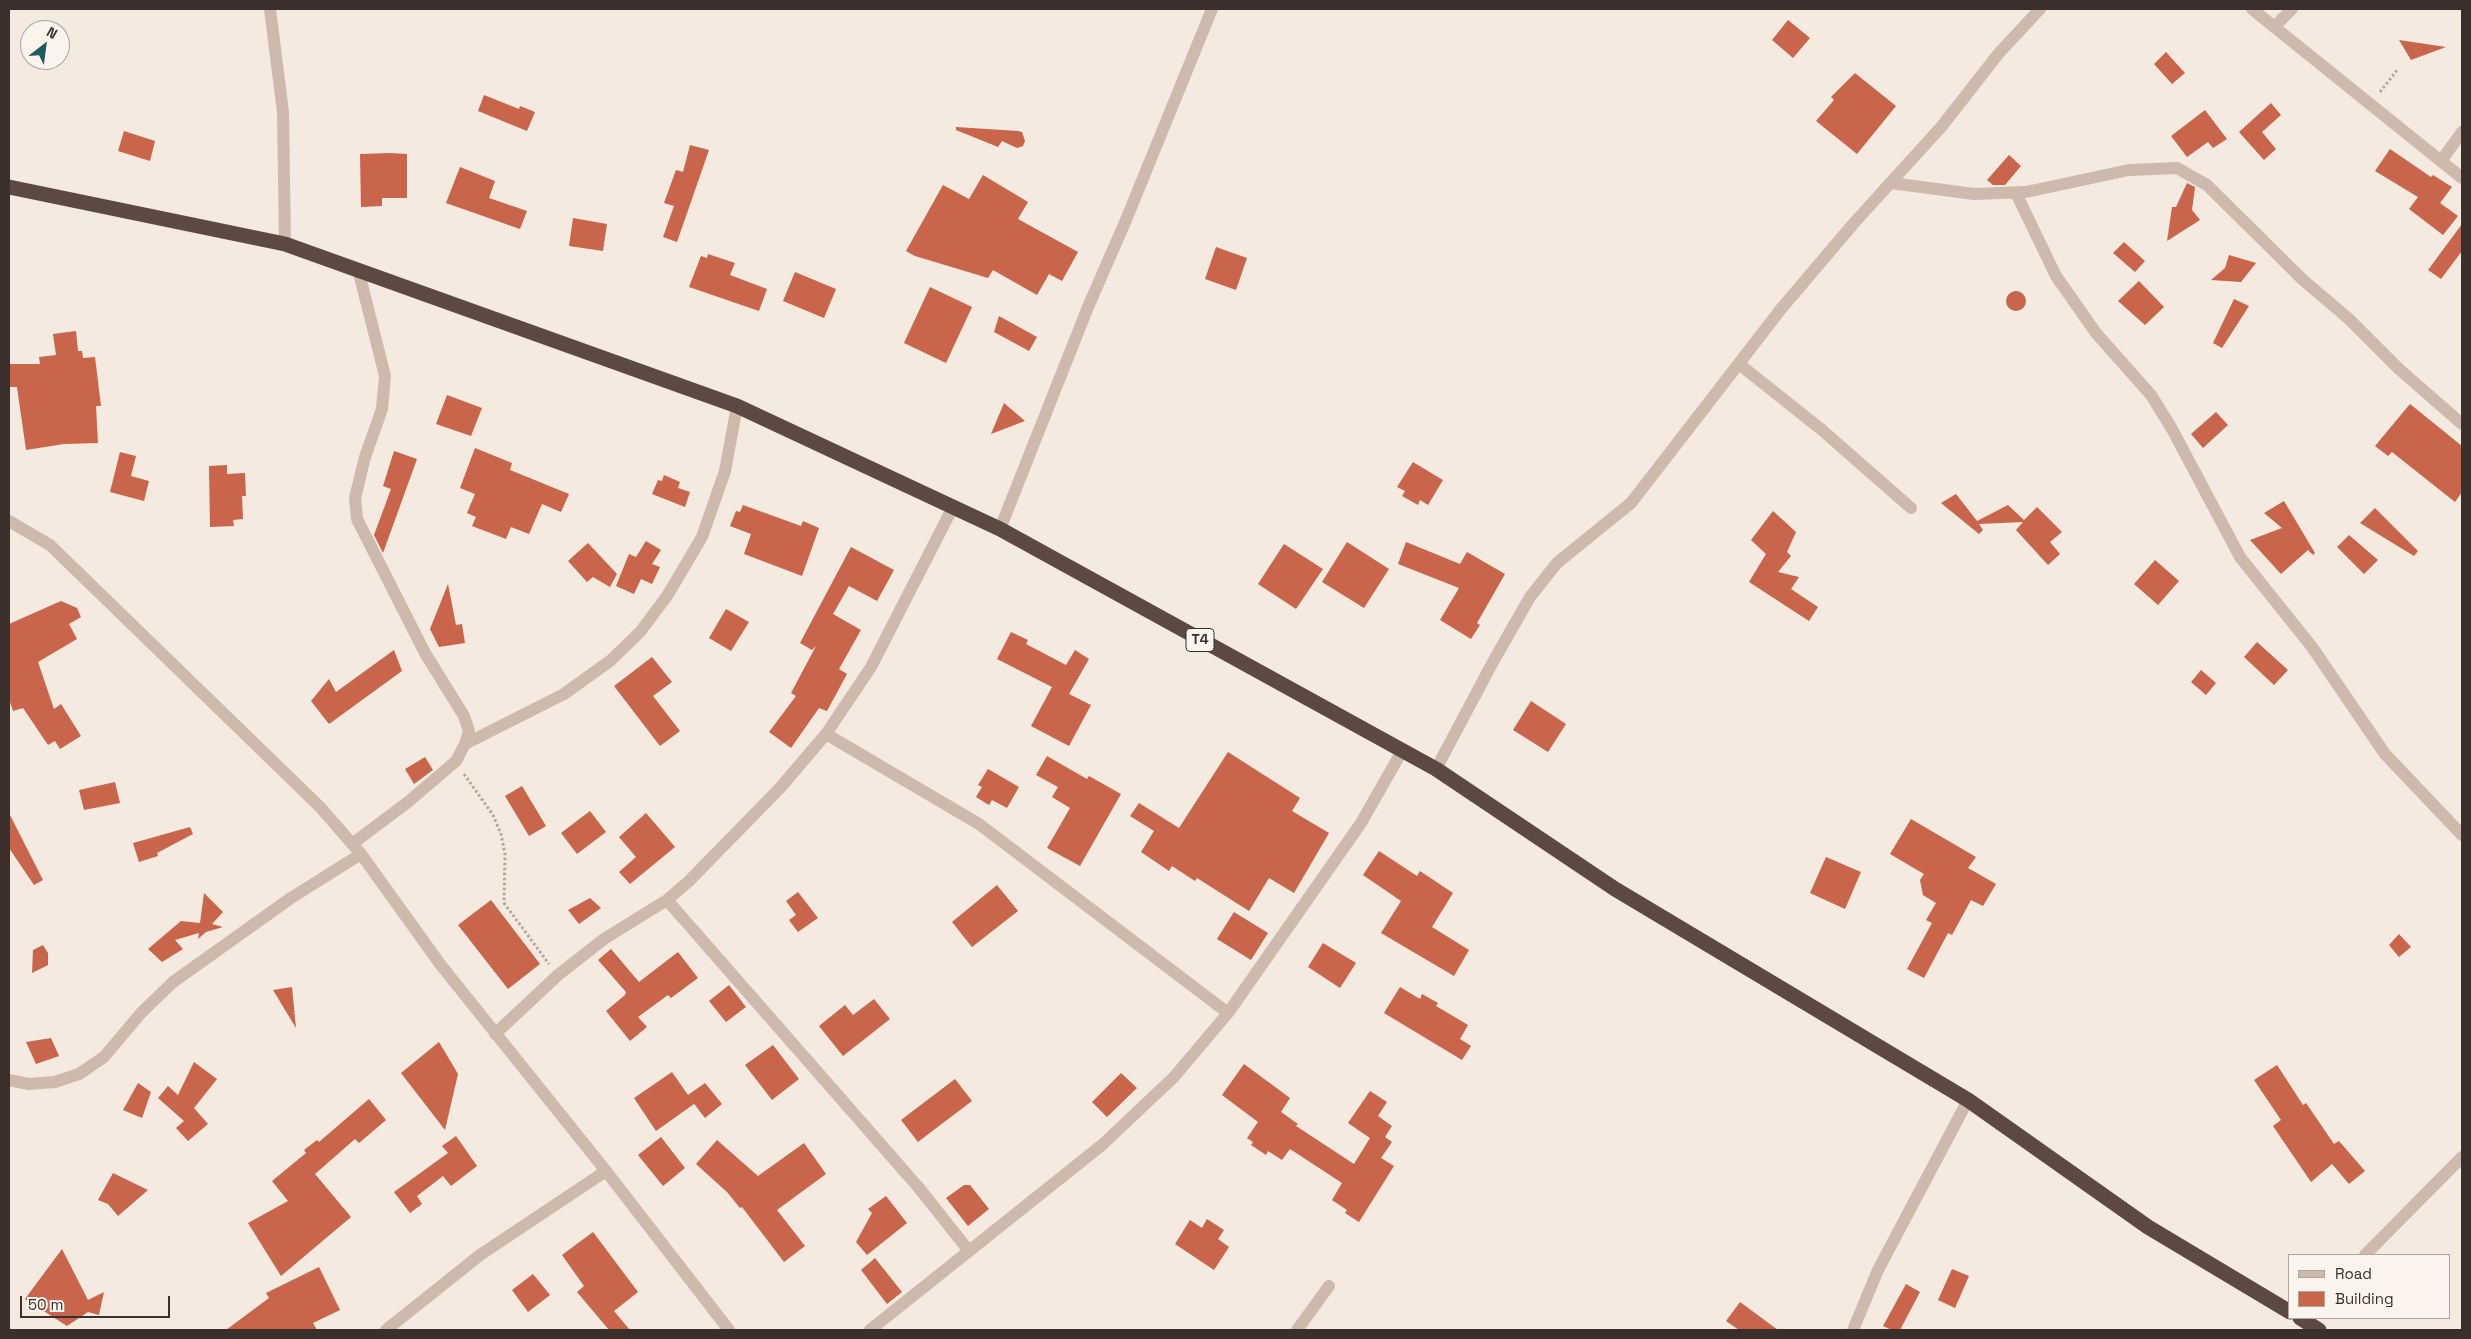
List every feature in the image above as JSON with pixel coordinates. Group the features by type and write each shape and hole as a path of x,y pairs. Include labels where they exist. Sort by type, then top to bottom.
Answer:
{"highway":[{"name":"T4","path":"9,187 285,244 358,269 737,406 1000,529 1402,752 1436,769 1615,889 1968,1100 2148,1227 2288,1310"},
{"name":"T4","path":"2302,1319 2319,1330"}],"street":[{"path":"270,9 283,112 285,244"},
{"path":"1000,529 1088,307 1126,220 1212,9"},
{"path":"1436,769 1530,597 1557,563 1631,503 1782,309 1891,182 1942,126 1999,53 2040,9"},
{"path":"2252,9 2462,178"},
{"path":"2275,26 2292,9"},
{"path":"2441,162 2462,132"},
{"path":"1891,182 1974,194 2016,193 2128,170 2176,168 2207,185 2303,280 2349,319 2399,369 2462,424"},
{"path":"2016,193 2056,276 2096,333 2151,395 2172,429 2240,557 2312,647 2384,754 2462,835"},
{"path":"352,844 408,802 456,761 469,731 464,716 425,653 357,519 355,498 365,457 382,409 385,376 358,269"},
{"path":"1739,364 1822,430 1911,508"},
{"path":"465,744 564,694 610,661 640,632 667,596 702,537 725,471 737,406"},
{"path":"495,1034 558,975 604,939 667,900 690,881 780,788 826,734 870,667 953,507"},
{"path":"9,521 50,545 313,801 361,854 440,964 606,1171 729,1330"},
{"path":"826,734 979,824 1228,1013"},
{"path":"870,1330 1102,1145 1174,1077 1228,1013 1361,823 1402,752"},
{"path":"9,1080 29,1084 55,1082 79,1074 104,1057 141,1013 173,982 291,898 361,854"},
{"path":"667,900 919,1188 969,1251"},
{"path":"1853,1330 1878,1270 1968,1100"},
{"path":"2366,1254 2462,1157"},
{"path":"386,1330 480,1255 606,1171"},
{"path":"1296,1330 1330,1286"}],"path":[{"path":"2371,104 2398,69"},
{"path":"456,761 493,815 501,834 505,854 504,903 532,943 558,975"}],"building":[{"path":"1788,20 1810,38 1793,58 1772,40"},
{"path":"2399,40 2446,47 2411,60"},
{"path":"2166,52 2185,73 2172,84 2154,64"},
{"path":"1855,73 1896,106 1857,154 1816,121 1834,100 1831,97"},
{"path":"484,95 519,109 520,106 535,112 527,131 478,111"},
{"path":"2271,103 2281,115 2262,132 2276,149 2264,160 2239,132"},
{"path":"2205,110 2227,139 2213,148 2208,142 2187,157 2171,136"},
{"path":"956,127 1018,131 1022,132 1025,141 1023,146 1017,148 1002,141 998,147 956,130"},
{"path":"124,131 155,141 150,161 118,151"},
{"path":"690,145 709,150 677,242 663,237 674,206 664,203 676,170 683,172"},
{"path":"2390,149 2431,177 2433,175 2452,187 2440,203 2458,216 2443,235 2409,209 2418,197 2375,171"},
{"path":"360,154 407,154 407,198 382,198 382,206 361,207"},
{"path":"2009,155 2021,166 2005,185 1993,185 1987,180"},
{"path":"460,167 495,181 489,198 527,211 520,229 446,203"},
{"path":"983,175 1028,202 1018,219 1078,252 1062,281 1049,274 1037,295 993,270 988,278 915,256 906,251 943,185 969,199"},
{"path":"2187,183 2195,187 2192,210 2200,220 2167,241 2172,207 2176,207"},
{"path":"573,218 607,224 603,251 569,246"},
{"path":"2462,224 2462,251 2441,279 2428,270"},
{"path":"2124,242 2145,261 2135,272 2113,253"},
{"path":"1216,247 1247,258 1236,290 1205,279"},
{"path":"708,254 735,263 730,275 767,289 759,311 689,287 701,256 707,258"},
{"path":"2229,255 2256,263 2241,282 2211,280 2225,268"},
{"path":"795,272 836,289 824,318 783,301"},
{"path":"2139,281 2164,307 2145,325 2118,301"},
{"path":"930,287 972,307 946,363 904,343"},
{"path":"2016,291 2023,294 2026,301 2023,308 2016,311 2009,308 2006,301 2009,294"},
{"path":"2234,299 2249,306 2222,348 2213,343"},
{"path":"999,316 1037,337 1029,351 994,332"},
{"path":"76,331 78,351 82,351 83,358 95,357 101,406 96,406 98,443 64,444 26,450 17,387 9,387 9,364 40,364 39,357 56,355 53,334"},
{"path":"447,395 482,408 471,436 436,424"},
{"path":"1004,403 1025,421 991,434"},
{"path":"2410,404 2462,446 2462,492 2455,502 2392,452 2388,456 2375,446"},
{"path":"2216,412 2228,425 2203,448 2191,434"},
{"path":"475,448 512,463 510,470 569,494 561,512 542,504 529,534 511,527 506,539 472,526 476,517 467,513 475,494 460,488"},
{"path":"394,451 417,459 383,553 374,535 391,489 383,486"},
{"path":"120,452 136,456 131,476 149,481 144,501 110,492"},
{"path":"1413,462 1443,480 1428,505 1420,500 1418,505 1402,496 1405,491 1397,487"},
{"path":"227,465 227,474 245,473 246,496 242,496 243,519 233,520 234,526 210,527 209,466"},
{"path":"664,475 680,482 678,488 690,492 685,507 652,494 658,480 662,481"},
{"path":"1956,494 1977,521 2008,505 2024,520 2037,507 2062,532 2050,542 2060,554 2048,565 2016,530 2023,522 1979,524 1983,530 1979,534 1941,503"},
{"path":"2284,501 2315,553 2313,555 2308,550 2281,574 2250,540 2282,528 2264,513"},
{"path":"743,505 801,526 803,521 819,528 802,576 744,554 751,534 730,526 736,511 740,512"},
{"path":"2375,508 2418,551 2414,556 2360,523"},
{"path":"1773,511 1796,532 1787,552 1791,556 1778,572 1799,577 1791,589 1818,607 1809,621 1749,582 1766,554 1751,540"},
{"path":"2349,535 2378,560 2364,574 2337,547"},
{"path":"646,541 661,550 652,564 660,567 652,584 641,579 634,594 616,586 629,554 636,557"},
{"path":"1347,542 1389,569 1364,608 1322,582"},
{"path":"1406,542 1460,564 1467,552 1505,574 1477,623 1480,625 1471,639 1440,620 1459,588 1398,564"},
{"path":"588,543 617,574 610,587 593,577 587,582 568,561"},
{"path":"1284,544 1323,569 1296,609 1258,584"},
{"path":"851,547 894,570 877,601 849,586 833,614 861,630 839,669 847,674 827,711 819,708 791,748 769,732 796,696 791,693 816,646 812,650 800,643"},
{"path":"2155,560 2179,581 2158,605 2134,584"},
{"path":"448,584 456,625 462,624 465,643 439,647 430,629"},
{"path":"61,601 77,608 81,617 69,624 77,639 38,662 54,709 61,704 81,736 60,749 55,741 48,745 23,708 13,711 9,699 9,624"},
{"path":"726,609 749,622 731,651 709,638"},
{"path":"1011,632 1028,640 1026,644 1066,665 1075,650 1089,659 1069,694 1091,705 1069,746 1031,726 1052,687 997,659"},
{"path":"2257,642 2288,670 2274,685 2244,657"},
{"path":"394,650 402,671 329,724 311,701 329,679 336,692"},
{"path":"652,657 672,682 653,696 680,731 660,746 614,686"},
{"path":"2201,670 2216,683 2206,695 2191,682"},
{"path":"1531,701 1566,724 1548,752 1513,730"},
{"path":"1228,752 1300,798 1292,811 1329,833 1294,893 1269,878 1249,911 1197,878 1195,881 1172,866 1169,871 1141,852 1154,831 1130,816 1139,803 1179,828"},
{"path":"1047,756 1087,779 1089,776 1121,794 1080,866 1047,848 1070,808 1052,797 1058,787 1036,775"},
{"path":"425,757 433,770 414,784 405,769"},
{"path":"988,769 1019,787 1007,808 992,800 989,805 976,797 982,787 978,785"},
{"path":"115,782 120,803 84,810 79,790"},
{"path":"522,786 546,826 529,836 505,796"},
{"path":"590,811 606,832 577,854 561,833"},
{"path":"9,813 43,880 34,885 9,848"},
{"path":"646,813 675,847 630,884 619,872 636,857 619,837"},
{"path":"1911,819 1976,857 1968,868 1996,884 1983,906 1971,900 1952,935 1948,933 1924,978 1907,969 1932,923 1926,920 1936,903 1923,895 1920,880 1924,874 1890,854"},
{"path":"190,827 193,834 157,853 158,856 139,862 133,843"},
{"path":"1379,851 1417,876 1420,871 1453,893 1432,927 1469,950 1454,976 1381,933 1401,901 1363,875"},
{"path":"1826,857 1861,872 1845,909 1810,893"},
{"path":"997,885 1018,911 972,947 952,922"},
{"path":"798,892 818,918 798,932 789,920 796,915 786,901"},
{"path":"204,893 223,912 212,924 223,927 206,932 198,939 199,933 175,940 183,949 162,962 148,949 181,921 200,923"},
{"path":"590,898 601,908 579,924 568,910"},
{"path":"491,900 540,964 508,989 458,925"},
{"path":"1234,912 1268,933 1251,960 1217,939"},
{"path":"2399,934 2411,947 2399,957 2389,945"},
{"path":"1323,943 1356,963 1340,988 1308,967"},
{"path":"43,945 48,953 48,965 32,973 33,950"},
{"path":"611,949 639,982 678,952 698,978 671,998 668,995 638,1017 647,1027 630,1041 606,1011 626,992 598,960"},
{"path":"729,985 746,1007 726,1022 709,1001"},
{"path":"292,987 296,1028 273,990"},
{"path":"1400,987 1420,999 1422,994 1438,1003 1436,1006 1468,1025 1460,1039 1471,1046 1462,1060 1384,1013"},
{"path":"874,999 890,1019 843,1056 819,1026 845,1005 853,1015"},
{"path":"51,1038 59,1056 36,1064 26,1042"},
{"path":"439,1042 458,1074 445,1130 401,1073"},
{"path":"773,1045 799,1079 772,1100 745,1065"},
{"path":"194,1062 217,1079 194,1108 208,1124 188,1141 176,1128 184,1121 158,1098 168,1086 178,1095"},
{"path":"1244,1064 1290,1098 1281,1112 1298,1124 1296,1126 1354,1164 1370,1138 1348,1123 1370,1091 1387,1102 1378,1116 1392,1126 1385,1137 1392,1142 1381,1158 1394,1166 1359,1222 1345,1213 1347,1210 1332,1200 1342,1183 1290,1149 1282,1160 1268,1151 1266,1155 1251,1145 1253,1142 1247,1138 1258,1122 1222,1095"},
{"path":"2277,1065 2303,1105 2306,1103 2334,1144 2339,1141 2365,1171 2349,1184 2332,1164 2311,1182 2273,1126 2281,1120 2254,1080"},
{"path":"672,1072 688,1095 705,1083 722,1104 705,1118 688,1096 694,1104 656,1131 634,1098"},
{"path":"1121,1073 1137,1088 1107,1117 1092,1102"},
{"path":"955,1079 972,1101 918,1142 901,1120"},
{"path":"138,1083 151,1092 142,1118 123,1110"},
{"path":"369,1099 386,1120 359,1143 355,1139 315,1174 351,1217 281,1276 248,1223 288,1201 272,1181 306,1153 304,1150 317,1140 319,1142"},
{"path":"456,1136 477,1166 451,1186 443,1176 417,1196 422,1204 410,1213 394,1192 448,1153 442,1146"},
{"path":"661,1137 685,1168 663,1186 638,1155"},
{"path":"717,1140 758,1176 804,1143 826,1174 777,1210 805,1246 784,1262 742,1207 740,1208 727,1192 696,1164"},
{"path":"113,1173 148,1190 118,1216 108,1204 98,1200"},
{"path":"964,1185 970,1185 989,1209 968,1226 946,1198"},
{"path":"886,1196 907,1223 867,1255 856,1242 872,1213 868,1209"},
{"path":"1207,1219 1224,1230 1218,1239 1229,1247 1214,1270 1175,1244 1190,1220 1202,1228"},
{"path":"593,1232 638,1292 614,1311 630,1330 609,1330 577,1292 584,1286 562,1255"},
{"path":"62,1249 88,1300 104,1292 99,1315 88,1312 67,1326 25,1299"},
{"path":"875,1258 902,1292 887,1304 861,1270"},
{"path":"319,1267 340,1310 313,1323 317,1330 226,1330 269,1298 266,1293"},
{"path":"1952,1269 1969,1276 1955,1308 1938,1300"},
{"path":"533,1274 550,1295 528,1312 512,1290"},
{"path":"1906,1284 1920,1292 1900,1330 1892,1330 1883,1326"},
{"path":"1740,1302 1778,1330 1739,1330 1726,1321"}]}
